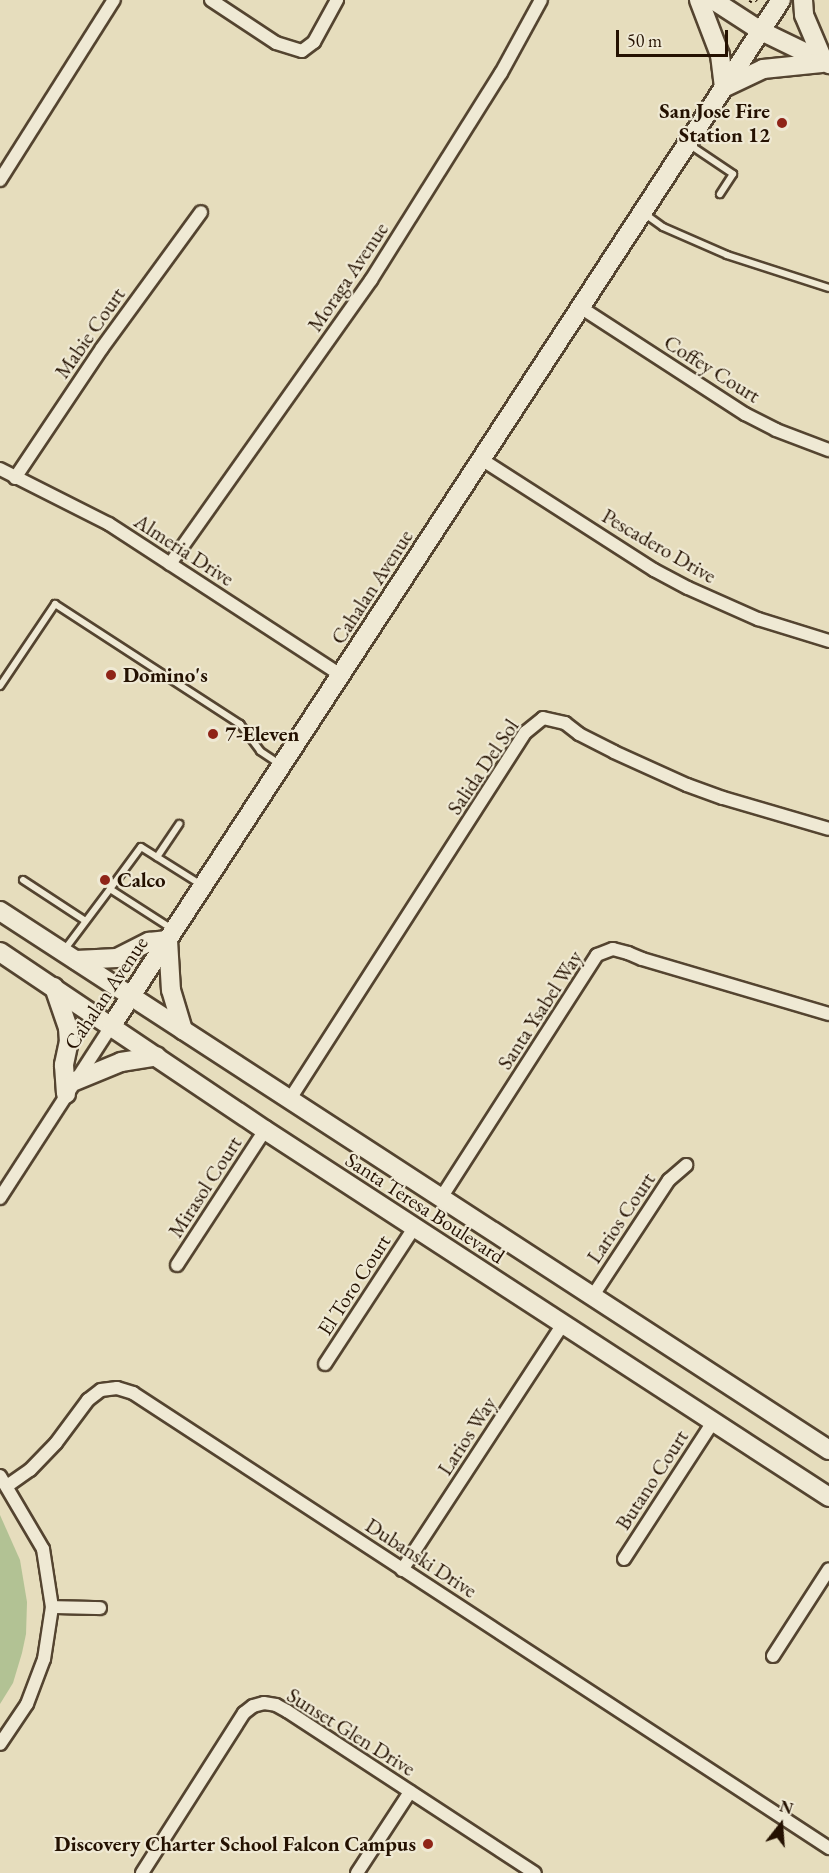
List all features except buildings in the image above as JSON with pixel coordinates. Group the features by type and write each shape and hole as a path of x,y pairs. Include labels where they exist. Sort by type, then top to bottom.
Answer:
{"main road":[{"path":"699,0 720,55 723,88 763,69 827,63"},
{"path":"712,0 761,31 827,63"},
{"name":"Cahalan Avenue","path":"112,1025 781,0"},
{"path":"803,0 804,15 827,63"},
{"name":"Santa Teresa Boulevard","path":"0,911 829,1450"},
{"path":"69,956 117,958 149,942 171,935 171,990 183,1030"},
{"name":"Santa Teresa Boulevard","path":"0,952 414,1228 829,1497"},
{"path":"54,987 68,1028 69,1041 64,1065 70,1087 121,1062 158,1056"}],"street":[{"path":"0,180 114,0"},
{"path":"211,0 276,43 302,51 314,42 338,0"},
{"name":"Moraga Avenue","path":"170,564 371,280 501,73 541,0"},
{"name":"Mabie Court","path":"15,478 102,348 201,212"},
{"name":"Coffey Court","path":"580,308 745,414 776,430 829,450"},
{"name":"Pescadero Drive","path":"481,459 654,570 688,588 758,619 829,641"},
{"name":"Almeria Drive","path":"0,469 109,524 341,675"},
{"name":"Salida Del Sol","path":"290,1099 526,732 543,718 565,723 579,734 614,752 723,798 829,829"},
{"name":"Santa Ysabel Way","path":"441,1198 597,955 613,949 829,1014"},
{"name":"Cahalan Avenue","path":"0,1198 112,1025"},
{"name":"Mirasol Court","path":"177,1265 265,1130"},
{"name":"Larios Court","path":"592,1297 669,1180 687,1165"},
{"name":"El Toro Court","path":"325,1364 414,1228"},
{"name":"Larios Way","path":"402,1569 563,1324"},
{"name":"Dubanski Drive","path":"4,1481 30,1470 88,1400 101,1390 117,1388 133,1393 829,1848"},
{"name":"Butano Court","path":"624,1559 713,1422"},
{"path":"0,1744 27,1704 41,1668 52,1607 43,1549 4,1481"},
{"path":"772,1656 829,1569"},
{"path":"52,1607 100,1608"},
{"name":"Sunset Glen Drive","path":"142,1873 244,1713 253,1706 264,1703 276,1705 535,1873"},
{"path":"357,1873 410,1792"}],"lane":[{"path":"687,143 733,174 720,194"},
{"path":"642,212 663,227 727,255 829,288"},
{"path":"0,686 55,604 240,724 260,751 282,766"},
{"path":"157,857 180,824"},
{"path":"69,956 84,920 141,847 204,886"},
{"path":"23,880 84,920"},
{"path":"110,889 171,935"}],"green space":[{"path":"0,1515 20,1560 27,1602 26,1634 22,1653 13,1683 0,1704"}],"place":[{"name":"San Jose Fire Station 12","path":"782,123"},
{"name":"Domino's","path":"111,675"},
{"name":"7-Eleven","path":"213,734"},
{"name":"Calco","path":"105,880"},
{"name":"Discovery Charter School Falcon Campus","path":"428,1844"}]}
